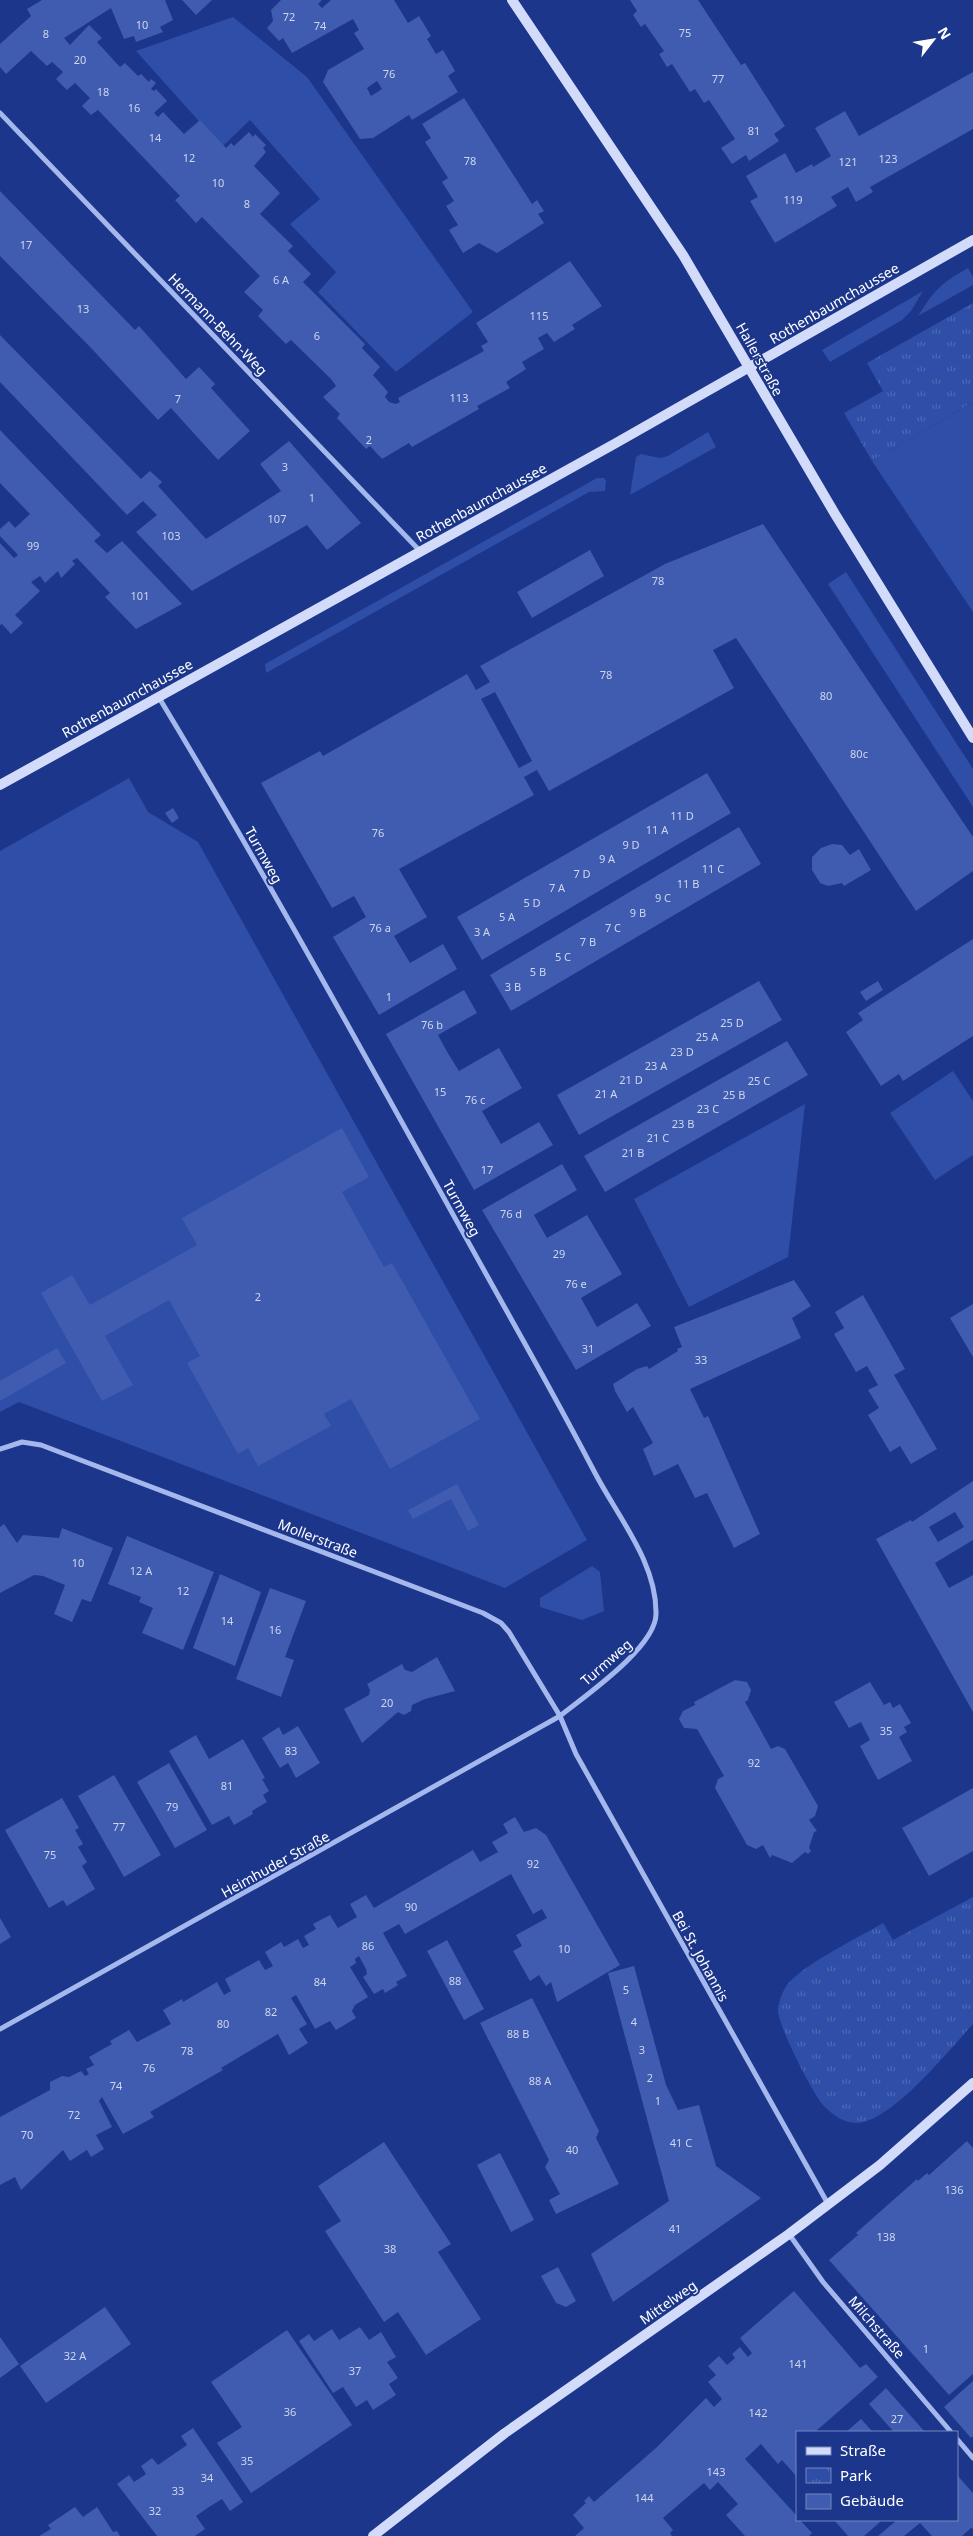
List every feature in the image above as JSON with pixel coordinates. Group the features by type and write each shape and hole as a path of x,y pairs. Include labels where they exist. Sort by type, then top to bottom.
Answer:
{"main road":[{"name":"Hallerstraße","path":"512,0 683,255 835,514 973,738"},
{"name":"Rothenbaumchaussee","path":"0,785 749,368 973,240"},
{"name":"Mittelweg","path":"373,2536 505,2433 788,2234 880,2165 973,2083"}],"street":[{"name":"Hermann-Behn-Weg","path":"0,113 420,551"},
{"name":"Turmweg","path":"158,696 303,948 565,1414 643,1559 654,1590 656,1618 644,1643 622,1666 560,1716"},
{"name":"Mollerstraße","path":"0,1449 22,1442 41,1445 491,1616 509,1632 560,1716"},
{"name":"Heimhuder Straße","path":"0,2029 560,1716"},
{"name":"Bei St. Johannis","path":"560,1716 581,1762 828,2204"},
{"name":"Milchstraße","path":"788,2234 823,2282 950,2431"},
{"path":"958,2439 973,2458"}],"green space":[{"path":"233,17 307,77 473,312 396,372 318,292 336,272 290,224 320,199 250,120 222,147 136,51"},
{"path":"968,268 973,277 973,285 918,316 939,288"},
{"path":"923,291 911,311 902,320 830,362 822,350"},
{"path":"973,303 973,402 872,461 844,413 883,391 867,363"},
{"path":"973,402 973,612 872,461"},
{"path":"708,432 716,447 630,495 636,457 641,454 660,458 668,456"},
{"path":"597,478 604,478 606,481 605,491 589,492 266,673 265,664"},
{"path":"846,572 973,769 973,807 828,584"},
{"path":"129,778 148,812 198,842 587,1540 505,1588 19,1402 0,1412 0,851"},
{"path":"953,1071 973,1101 973,1155 935,1180 890,1113"},
{"path":"805,1104 788,1257 689,1307 634,1199"},
{"path":"592,1566 600,1572 604,1611 582,1620 540,1607 540,1598"},
{"path":"973,1897 973,2024 919,2083 886,2111 870,2120 856,2123 834,2115 818,2098 796,2059 783,2030 778,2010 785,1988 802,1971 815,1962 883,1923 893,1940"}],"building":[{"path":"42,0 165,0 173,20 160,27 163,32 136,42 134,36 124,39 111,8 64,38 70,45 89,25 102,38 97,42 120,67 125,63 138,76 141,74 149,82 151,79 156,83 151,89 154,91 156,89 167,101 154,113 158,117 163,112 184,134 200,120 226,148 231,143 234,146 249,132 253,137 255,134 266,145 263,148 266,152 254,166 280,193 260,214 293,246 288,251 311,274 303,282 365,344 362,348 380,367 373,375 388,392 385,397 389,402 396,404 400,402 398,398 484,351 481,346 488,342 476,323 570,261 602,306 572,325 575,329 554,342 547,333 538,338 544,349 522,362 526,369 506,382 510,388 477,406 479,409 412,447 409,443 382,459 370,446 366,449 337,418 340,414 323,397 336,386 331,379 291,340 286,344 258,316 263,310 244,292 260,276 202,217 196,223 175,200 180,196 98,110 91,115 82,106 90,98 75,83 67,90 56,79 63,72 52,62 47,66 31,51 6,74 0,67 0,44 31,16 27,9"},
{"path":"182,0 212,0 196,15"},
{"path":"281,0 322,0 318,4 322,8 331,0 394,0 408,23 419,16 431,36 427,39 436,54 443,50 455,71 448,76 458,92 412,120 409,115 373,138 360,139 323,82 328,70 364,49 354,33 359,30 353,19 292,53 283,38 279,41 267,28 273,21 271,10","holes":["377,81 382,89 371,96 367,88"]},
{"path":"630,0 698,0 741,65 745,63 785,126 774,134 779,141 749,161 746,155 732,164 721,148 735,139 709,100 704,103 695,89 690,92 672,64 667,67 659,54 664,51 645,24 641,27 633,15 637,11"},
{"path":"973,72 973,129 870,187 873,192 856,202 848,187 831,197 837,206 775,243 750,201 758,197 746,176 785,153 796,173 812,164 813,167 831,156 815,128 845,111 859,136"},
{"path":"464,98 532,204 537,200 544,211 538,214 544,223 497,253 479,243 463,253 449,230 458,225 446,206 454,201 442,182 448,178 425,142 431,138 422,124"},
{"path":"0,191 135,330 139,326 186,379 199,367 215,384 211,388 250,431 218,460 171,408 158,420 93,350 0,256"},
{"path":"0,335 141,479 150,471 162,482 158,486 206,539 281,491 260,464 289,441 361,523 327,550 307,525 192,591 136,532 157,515 143,501 127,515 0,382"},
{"path":"0,430 101,535 94,541 107,553 122,541 182,604 136,629 105,597 110,593 77,558 72,561 75,564 61,578 58,571 45,583 40,576 31,582 40,591 15,615 23,623 11,634 2,624 0,625 0,543 14,558 18,555 0,536 0,529 9,521 15,528 30,514 0,483"},
{"path":"763,524 973,837 973,871 916,911 736,638 713,650 734,688 549,791 537,770 524,777 534,795 399,869 427,917 394,936 410,963 443,944 457,969 379,1015 333,937 366,917 354,896 332,908 261,783 320,751 323,756 467,674 476,690 490,682 480,666 665,564","holes":["495,692 532,761 519,768 481,699"]},
{"path":"590,550 604,576 532,618 517,592"},
{"path":"707,773 731,813 482,960 457,917"},
{"path":"173,808 179,818 172,823 165,813"},
{"path":"739,827 761,864 511,1011 490,975"},
{"path":"832,844 842,845 850,855 859,849 871,870 844,886 842,883 828,886 820,883 812,870 812,857 821,848"},
{"path":"973,939 973,1036 903,1081 899,1074 881,1086 846,1032 863,1020 858,1013"},
{"path":"759,981 782,1020 579,1135 557,1095"},
{"path":"878,981 883,990 866,1001 860,992"},
{"path":"464,990 477,1013 438,1035 446,1050 459,1071 499,1048 522,1088 482,1111 501,1144 539,1122 553,1145 474,1190 386,1034"},
{"path":"787,1041 808,1075 605,1192 584,1156"},
{"path":"342,1128 369,1177 342,1192 384,1267 392,1263 480,1419 390,1469 351,1399 324,1414 331,1426 258,1466 248,1448 238,1454 187,1363 200,1356 169,1300 105,1336 133,1385 102,1401 41,1293 72,1275 90,1305 197,1245 182,1218"},
{"path":"562,1164 577,1190 534,1215 547,1238 587,1215 622,1274 581,1298 597,1327 637,1303 651,1326 576,1370 482,1210"},
{"path":"794,1280 811,1306 792,1318 801,1338 690,1389 704,1418 708,1416 760,1534 734,1548 707,1493 695,1498 678,1464 654,1476 643,1449 653,1443 633,1407 627,1412 613,1384 637,1369 647,1366 649,1369 678,1351 677,1349 682,1347 674,1327"},
{"path":"863,1295 905,1369 894,1375 937,1449 911,1464 900,1446 890,1452 868,1415 879,1408 868,1390 878,1385 867,1366 856,1372 834,1334 844,1328 835,1312"},
{"path":"973,1304 973,1357 950,1318"},
{"path":"57,1348 66,1363 0,1401 0,1381"},
{"path":"973,1481 973,1540 935,1563 949,1588 973,1575 973,1712 876,1539 911,1520 912,1522","holes":["955,1512 964,1527 938,1542 929,1527"]},
{"path":"457,1484 479,1525 468,1531 451,1499 413,1519 408,1510"},
{"path":"4,1524 17,1543 23,1535 59,1538 62,1528 113,1548 91,1602 82,1599 72,1622 54,1614 65,1585 43,1576 34,1575 0,1593 0,1527"},
{"path":"127,1536 214,1572 183,1650 142,1633 153,1608 139,1602 141,1597 108,1584"},
{"path":"220,1574 261,1592 235,1666 193,1648"},
{"path":"270,1588 306,1601 285,1657 294,1660 281,1697 236,1679"},
{"path":"437,1657 455,1691 425,1699 412,1705 411,1711 404,1715 398,1712 362,1743 344,1709 369,1695 370,1690 367,1684 402,1664 405,1670 412,1672"},
{"path":"735,1680 747,1682 751,1690 748,1700 745,1702 771,1749 778,1746 785,1749 818,1806 815,1816 809,1820 817,1831 814,1832 809,1848 811,1851 808,1854 805,1852 792,1863 772,1855 770,1858 763,1845 756,1849 747,1845 715,1788 718,1779 724,1776 697,1729 684,1728 679,1719 683,1711 695,1705 694,1702"},
{"path":"870,1682 884,1705 890,1702 893,1708 900,1704 911,1723 904,1727 907,1732 899,1737 912,1761 878,1780 860,1746 870,1740 861,1722 849,1728 834,1702"},
{"path":"298,1726 320,1763 296,1778 288,1763 280,1768 262,1738 279,1727 283,1735"},
{"path":"196,1735 209,1759 243,1739 265,1778 262,1779 269,1791 263,1795 267,1802 252,1811 253,1814 234,1825 229,1816 212,1825 169,1751"},
{"path":"169,1763 207,1830 175,1848 137,1782"},
{"path":"114,1775 161,1855 124,1877 78,1796"},
{"path":"973,1788 973,1851 929,1876 902,1828"},
{"path":"62,1798 79,1828 75,1830 83,1844 78,1847 87,1862 82,1866 95,1889 67,1906 63,1900 49,1908 5,1830"},
{"path":"515,1817 524,1832 536,1828 546,1835 620,1965 557,2002 551,1982 546,1986 539,1975 530,1981 513,1951 522,1946 516,1935 547,1918 542,1909 533,1914 511,1874 405,1934 399,1924 383,1933 407,1976 396,1982 398,1985 385,1993 383,1989 374,1994 363,1977 367,1974 359,1956 355,1959 356,1963 350,1967 368,1997 355,2005 352,2011 356,2018 336,2030 330,2021 315,2029 296,1995 291,1998 307,2024 299,2029 308,2043 289,2055 278,2034 221,2068 223,2070 150,2112 154,2117 123,2134 102,2097 99,2101 112,2127 96,2135 104,2149 91,2157 87,2150 70,2161 63,2150 21,2190 15,2177 0,2185 0,2117 50,2090 50,2082 62,2076 69,2077 81,2071 85,2076 89,2074 86,2069 94,2065 89,2057 112,2044 110,2041 129,2030 137,2042 171,2024 163,2010 182,1999 183,2002 217,1982 224,1995 231,1991 225,1979 259,1960 265,1970 273,1966 265,1952 281,1942 284,1947 298,1939 303,1948 309,1945 304,1936 316,1929 313,1924 330,1915 338,1928 357,1917 350,1904 366,1895 374,1908 473,1850 480,1862 498,1852 492,1842 508,1833 503,1824"},
{"path":"0,1918 11,1937 0,1944"},
{"path":"447,1940 484,2009 464,2020 427,1951"},
{"path":"634,1966 666,2085 678,2110 699,2105 716,2166 761,2198 613,2302 591,2254 669,2201 608,1973"},
{"path":"532,1998 599,2131 596,2138 619,2184 556,2214 549,2200 560,2194 545,2167 549,2160 480,2023"},
{"path":"967,2141 973,2148 973,2374 949,2395 829,2260 858,2235 856,2233 917,2179 918,2181 927,2173 929,2175"},
{"path":"384,2142 451,2244 438,2252 481,2319 426,2355 398,2312 384,2322 325,2231 341,2221 318,2186"},
{"path":"500,2153 534,2220 511,2232 477,2165"},
{"path":"558,2267 576,2301 566,2307 556,2303 541,2276"},
{"path":"794,2291 860,2368 866,2364 878,2377 816,2431 796,2431 796,2476 782,2460 778,2464 761,2444 745,2459 796,2515 796,2521 801,2521 812,2533 809,2536 745,2536 726,2515 738,2504 718,2482 710,2490 704,2483 663,2518 673,2530 670,2533 672,2536 575,2536 584,2528 573,2515 586,2503 584,2501 589,2496 594,2502 656,2448 706,2398 714,2407 722,2399 708,2382 716,2375 708,2366 719,2356 727,2365 735,2358 732,2354 740,2347 748,2357 752,2353 740,2338"},
{"path":"105,2307 131,2344 46,2403 20,2366"},
{"path":"360,2327 369,2340 381,2332 396,2357 387,2362 398,2378 389,2384 396,2395 373,2410 367,2400 356,2407 343,2387 333,2393 299,2341 309,2334 314,2341 332,2329 339,2340"},
{"path":"287,2330 352,2425 251,2493 217,2443 242,2427 211,2382"},
{"path":"0,2337 19,2364 0,2378"},
{"path":"973,2381 973,2436 971,2438 944,2407"},
{"path":"886,2388 924,2431 893,2431 869,2404"},
{"path":"861,2419 872,2431 847,2431"},
{"path":"193,2428 243,2502 230,2511 222,2499 196,2516 205,2529 195,2536 157,2536 117,2484 129,2475 134,2482 146,2474 141,2466 152,2458 158,2465 187,2445 181,2436"},
{"path":"958,2476 973,2493 973,2529 971,2528 962,2536 932,2536 920,2523 904,2536 878,2536 896,2521 958,2521"},
{"path":"75,2507 83,2517 97,2507 113,2532 117,2531 120,2536 39,2536 51,2529 48,2525"},
{"path":"835,2521 880,2522 864,2536 848,2536"}]}
